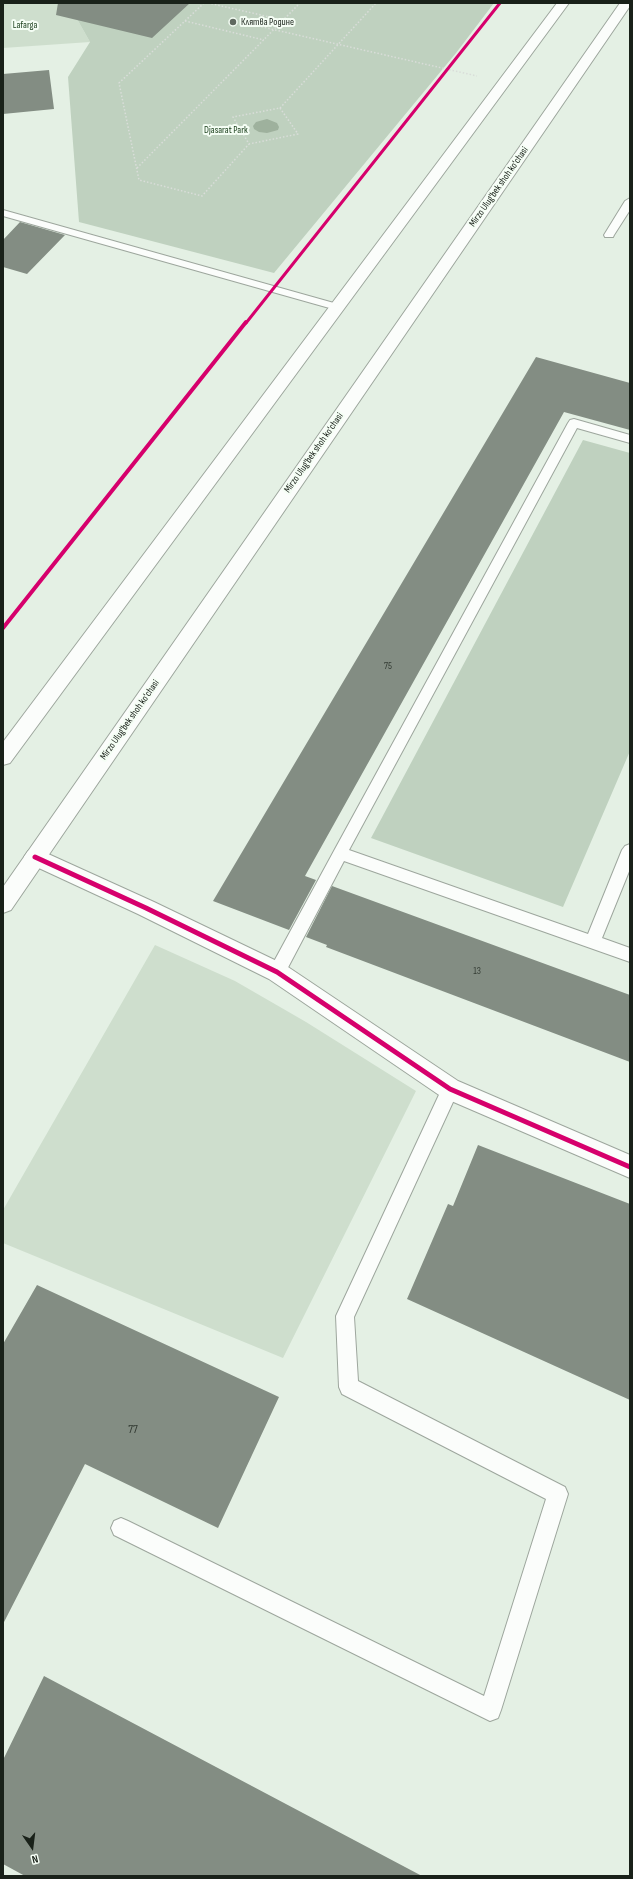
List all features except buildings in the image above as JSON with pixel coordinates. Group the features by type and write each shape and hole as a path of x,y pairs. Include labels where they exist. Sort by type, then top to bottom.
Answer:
{"main road":[{"path":"3,757 563,3"},
{"name":"Mirzo Ulug'bek shoh ko'chasi","path":"3,904 626,3"},
{"path":"35,857 146,908 277,972 450,1089 630,1167"}],"lane":[{"path":"609,235 630,201"},
{"path":"3,213 337,307"},
{"path":"277,972 340,853 574,424 630,439"},
{"path":"593,942 630,850"},
{"path":"340,853 630,956"},
{"path":"121,1528 490,1710 558,1494 349,1387 345,1316 450,1089"}],"path":[{"path":"204,3 119,83 139,180 202,196 250,144 298,134 280,108"},
{"path":"208,3 283,20"},
{"path":"136,168 265,40 300,3"},
{"path":"250,144 233,117 280,108 376,3"},
{"path":"184,21 265,40"},
{"path":"258,26 504,82"},
{"path":"442,75 452,63"}],"green space":[{"name":"Lafarga","path":"3,3 68,3 90,42 3,48"},
{"name":"Djasarat Park","path":"68,3 494,3 456,53 274,273 79,222 68,77 90,42"},
{"path":"583,440 630,453 630,751 563,907 371,838"},
{"path":"155,945 235,981 306,1022 416,1091 283,1358 3,1243 3,1210"}],"shaded area":[{"path":"267,119 277,123 279,127 278,130 267,133 259,132 254,129 253,126 256,122"}],"cycle path":[{"path":"3,628 500,3"},
{"path":"35,857 146,908 277,972 450,1089 630,1167"}],"place":[{"name":"Клятва Родине","path":"233,22"}]}
